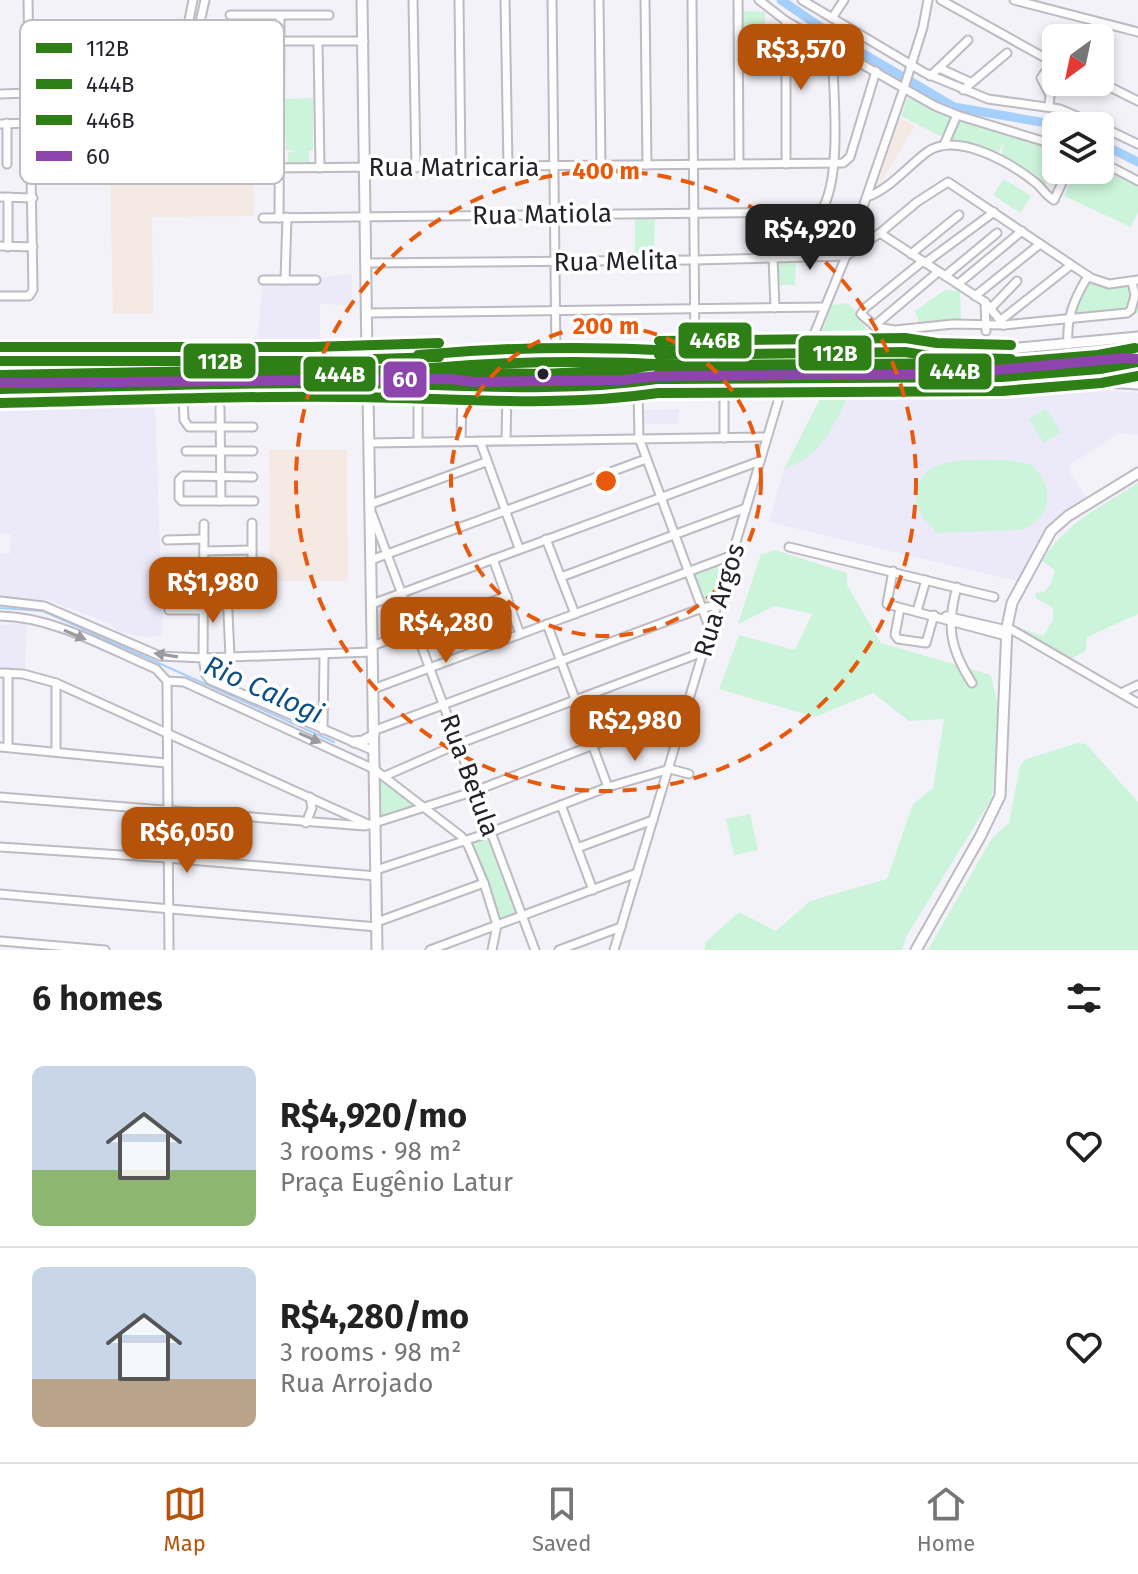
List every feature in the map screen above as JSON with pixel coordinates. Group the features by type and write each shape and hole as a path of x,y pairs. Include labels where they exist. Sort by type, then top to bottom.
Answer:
{"highway":[{"path":"0,371 444,369 473,364 625,362 686,365 945,363 1097,352 1138,342"},
{"path":"906,352 936,357 1011,359"},
{"path":"0,389 352,383 444,384 475,388 605,386 657,379 1002,377 1138,363"},
{"path":"1072,380 1138,363"},
{"path":"814,378 911,387"}],"main road":[{"path":"362,0 367,359"},
{"path":"0,361 987,351 1138,342"},
{"path":"0,397 911,387 1072,380 1138,384"},
{"path":"368,393 374,733 372,825 377,950"},
{"path":"916,950 1000,796 1007,631 1009,612 1018,590 1051,531 1068,516 1138,473"},
{"path":"354,742 363,741 374,733"}],"street":[{"path":"28,0 28,20"},
{"path":"189,20 193,0"},
{"path":"200,20 205,0"},
{"path":"413,0 416,168"},
{"path":"459,0 461,167"},
{"path":"505,0 508,167"},
{"path":"552,0 556,356"},
{"path":"599,0 601,166"},
{"path":"645,0 647,165"},
{"path":"692,0 695,355"},
{"path":"738,0 739,164"},
{"path":"759,0 786,21 957,115 1042,141"},
{"path":"767,0 800,27"},
{"path":"802,0 911,68 963,90 988,99 1069,112"},
{"path":"832,18 844,0"},
{"path":"806,354 846,256 905,87 928,0"},
{"path":"941,0 1042,57"},
{"path":"1014,0 1138,32"},
{"path":"230,15 329,15"},
{"path":"786,21 786,164"},
{"path":"930,76 968,40"},
{"path":"284,42 364,41"},
{"path":"318,42 320,168"},
{"path":"775,308 775,252 797,237 821,212 831,190 834,163 832,46"},
{"path":"963,90 1007,53"},
{"path":"939,68 970,82"},
{"path":"834,163 846,162 850,157 876,71"},
{"path":"1114,89 1138,101"},
{"path":"0,94 20,93"},
{"path":"1049,107 1050,96"},
{"path":"944,145 957,115"},
{"path":"4,124 7,164"},
{"path":"1114,133 1138,144"},
{"path":"867,197 877,193 927,153 944,145 962,145 981,151 1032,180 1054,200 1061,184"},
{"name":"Rua Matricaria","path":"284,168 834,163"},
{"path":"1114,168 1138,181"},
{"path":"846,256 945,182 951,183 994,212 1022,231 1040,244 1088,276 1109,284 1135,281 1134,299 1129,312 1002,322 986,328 953,324 895,330 874,326 861,314 924,262 994,212"},
{"path":"0,296 29,296 33,290 33,184"},
{"path":"280,184 285,280"},
{"path":"33,198 4,197 4,246 33,247"},
{"name":"Rua Matiola","path":"263,218 821,212"},
{"path":"911,254 959,215"},
{"path":"958,284 1022,231"},
{"path":"880,233 988,305 1002,322"},
{"path":"874,326 997,233"},
{"path":"975,296 1040,244"},
{"name":"Rua Melita","path":"367,263 846,256"},
{"path":"1002,322 1071,265"},
{"path":"1068,345 1069,318 1074,301 1088,276"},
{"path":"263,280 316,280"},
{"path":"986,328 988,305 1017,281"},
{"path":"368,313 824,307"},
{"name":"Rua Argos","path":"614,950 782,388"},
{"path":"724,389 724,438"},
{"path":"638,390 639,438 710,629"},
{"path":"506,440 507,391"},
{"path":"418,392 418,442"},
{"path":"461,442 462,392"},
{"path":"183,395 186,425 253,427"},
{"path":"220,408 221,501"},
{"path":"369,443 767,437"},
{"path":"480,441 519,548"},
{"path":"186,451 253,451"},
{"path":"371,560 646,459"},
{"path":"372,604 760,461"},
{"path":"371,508 486,462"},
{"path":"253,477 181,477 179,498 182,501 254,501"},
{"name":"Rua Betula","path":"371,508 535,950"},
{"path":"561,577 746,508"},
{"path":"252,523 252,580"},
{"path":"204,524 203,658 206,675 210,680 374,751"},
{"path":"167,540 204,539"},
{"path":"546,539 575,614"},
{"path":"789,547 994,597"},
{"path":"204,551 252,550"},
{"path":"373,689 733,555"},
{"path":"493,559 520,634"},
{"path":"168,563 204,563"},
{"path":"893,571 886,603 1007,631 1138,703"},
{"path":"917,611 926,580"},
{"path":"167,586 204,587"},
{"path":"957,587 950,619 958,659 972,683"},
{"path":"213,592 239,592"},
{"path":"227,592 230,656"},
{"path":"0,601 44,606 160,656 203,658 324,654 372,649 507,596"},
{"path":"374,733 702,608 718,605"},
{"path":"900,608 895,635 898,639 926,643 937,616"},
{"path":"169,610 204,610"},
{"path":"0,616 32,618 51,624 156,669 167,681 169,950"},
{"path":"547,624 608,787"},
{"path":"385,776 458,744 703,652"},
{"path":"323,730 324,654"},
{"path":"166,763 4,747 4,673 34,676 56,683 372,825"},
{"path":"167,681 183,681 374,769 466,840 497,925 492,950"},
{"path":"56,683 56,751"},
{"path":"1121,693 1138,685"},
{"path":"0,797 306,823 372,825 475,791 686,709"},
{"path":"335,750 341,738"},
{"path":"0,847 376,873 608,787 670,769 689,774"},
{"path":"306,823 312,808 310,797"},
{"path":"561,805 593,890"},
{"path":"577,848 653,820"},
{"path":"430,950 637,873"},
{"path":"0,894 377,924 484,883"},
{"path":"559,950 621,927"},
{"path":"0,941 105,950"}],"shaded area":[{"path":"899,118 915,126 876,190"},
{"path":"110,184 253,184 254,216 152,217 153,314 113,314"},
{"path":"352,274 352,305 320,304 320,354 257,354 262,284"},
{"path":"1092,389 1138,393 1138,435 1119,433 1070,465 1069,472 1089,501 1052,527 1020,582 769,522 784,469 820,399"},
{"path":"155,403 163,636 145,637 119,632 111,624 47,600 0,597 0,553 10,554 11,534 0,533 0,405"},
{"path":"679,409 677,424 639,424 641,410"},
{"path":"269,450 347,450 348,581 270,581"},
{"path":"27,623 25,668 0,669 0,625"}],"green space":[{"path":"743,11 765,12 764,49 742,49"},
{"path":"313,98 313,150 309,151 309,162 288,162 288,152 299,151 286,150 284,99"},
{"path":"911,98 965,122 1042,145 1042,184 1001,157 1003,143 997,156 946,139 901,116 907,99"},
{"path":"1114,174 1138,185 1138,212 1131,227 1064,196 1070,184 1114,184"},
{"path":"1004,179 1031,196 1020,213 993,195"},
{"path":"655,218 654,255 635,254 635,219"},
{"path":"777,262 796,262 795,285 778,285"},
{"path":"1088,278 1110,286 1138,283 1138,313 1069,318"},
{"path":"945,290 960,291 961,320 920,325 915,311"},
{"path":"847,303 864,318 866,337 820,336 832,305"},
{"path":"847,398 823,441 806,458 784,469 820,399"},
{"path":"1046,409 1061,432 1044,443 1029,419"},
{"path":"1008,460 1030,464 1044,482 1047,500 1040,517 1021,530 934,533 934,528 921,515 916,501 919,482 927,472 951,462"},
{"path":"1138,483 1138,614 1087,637 1086,650 1071,659 1019,632 1017,627 1043,636 1053,620 1053,608 1036,598 1035,593 1044,592 1051,584 1055,570 1042,561 1052,547 1085,516"},
{"path":"775,550 847,573 847,585 881,643 991,675 1000,715 992,798 907,935 902,950 705,950 705,943 739,912 776,931 810,901 887,879 913,804 933,788 944,719 909,721 873,693 815,717 719,689 739,635 795,650 812,614 775,606 738,624 761,554"},
{"path":"731,556 716,599 704,604 693,573"},
{"path":"1078,743 1086,744 1138,802 1138,950 928,950 992,838 1009,823 1020,766 1026,759"},
{"path":"375,776 423,807 375,823"},
{"path":"750,814 758,850 734,855 726,819"},
{"path":"489,834 518,913 499,921 470,841"}],"waterway":[{"path":"781,0 838,39 954,107 1042,122"},
{"path":"1114,150 1138,162"},
{"name":"Rio Calogi","path":"0,608 43,611 334,742"}],"transit line":[{"name":"446B","path":"659,341 905,338 937,343 1011,345"},
{"name":"446B","path":"0,347 312,347 439,343"},
{"name":"446B","path":"418,355 549,348 680,351"},
{"name":"446B","path":"0,375 309,369 544,374 657,365 1001,363 1098,355 1135,348"},
{"name":"112B","path":"659,355 905,352 936,357 1011,359"},
{"name":"112B","path":"0,361 312,361 439,357"},
{"name":"60","path":"0,383 452,379 473,382 623,380 657,376 955,374 1138,359"},
{"name":"112B","path":"419,369 549,362 679,365"},
{"name":"112B","path":"0,389 309,383 543,387 657,379 1002,377 1100,369 1138,362"},
{"name":"444B","path":"659,369 904,366 936,371 1011,373"},
{"name":"444B","path":"0,375 312,375 439,371"},
{"name":"444B","path":"420,383 549,376 678,379"},
{"name":"444B","path":"0,403 221,397 544,401 658,393 1002,391 1101,383 1138,376"}]}
